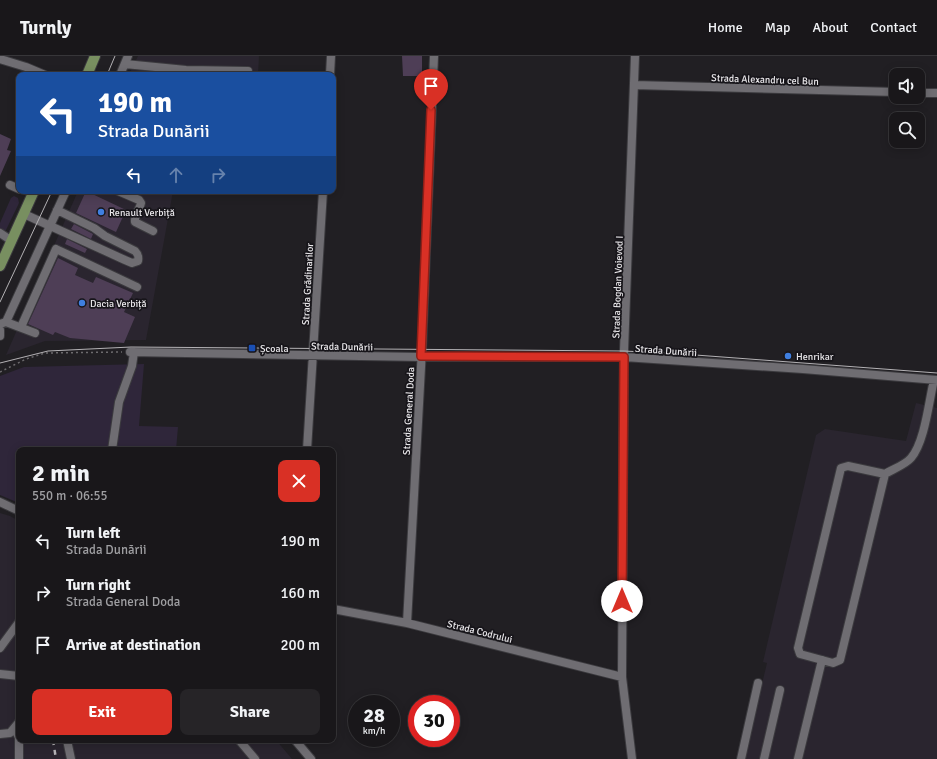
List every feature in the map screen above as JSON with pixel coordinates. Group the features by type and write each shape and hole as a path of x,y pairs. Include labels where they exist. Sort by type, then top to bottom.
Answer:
{"main road":[{"path":"88,72 95,56"},
{"path":"0,266 24,214 30,194"}],"street":[{"path":"330,72 331,56"},
{"name":"Strada General Doda","path":"407,623 421,356 434,56"},
{"name":"Strada Bogdan Voievod I","path":"632,759 622,677 624,357 635,56"},
{"path":"0,59 38,72"},
{"path":"121,72 126,60 186,70 248,71"},
{"name":"Strada Alexandru cel Bun","path":"634,85 889,92"},
{"path":"925,93 937,93"},
{"path":"10,185 16,188"},
{"path":"35,334 20,327 3,323 65,194"},
{"path":"125,194 141,202 134,219 135,222 153,231"},
{"name":"Strada Grădinarilor","path":"307,447 323,194"},
{"path":"24,214 124,260 132,263 138,261 139,257 135,251 105,236 94,228 57,210"},
{"path":"0,233 12,240"},
{"path":"20,327 56,250 138,287"},
{"path":"0,330 0,336"},
{"path":"112,447 119,402 132,366 132,352"},
{"name":"Strada Dunării","path":"132,352 624,357 803,368 935,380"},
{"path":"885,474 841,658 836,663 800,654 798,648 840,470 843,466 848,466 885,474 907,462 917,448 922,436 935,380"},
{"path":"0,502 16,510"},
{"name":"Strada Codrului","path":"336,610 407,623 622,677"},
{"path":"0,648 16,626"},
{"path":"798,759 822,660"},
{"path":"0,674 16,676"},
{"path":"741,759 758,683"},
{"path":"764,759 780,690"},
{"path":"0,734 10,733 16,726"},
{"path":"18,743 19,759"},
{"path":"68,743 71,759"},
{"path":"242,743 255,759"},
{"path":"298,743 311,759"}],"path":[{"path":"0,372 26,359 45,353 132,352"}],"shaded area":[{"path":"138,56 259,56 258,72 130,72"},
{"path":"77,194 172,194 146,340 45,341 6,355"},
{"path":"14,196 18,198 19,203 6,230 0,231 0,223 11,198"},
{"path":"144,364 139,426 178,427 176,447 16,447 16,502 0,495 0,376 24,367"},
{"path":"916,403 937,408 937,759 744,759 767,663 763,662 816,435 825,429 906,441"},
{"path":"0,513 16,519 16,743 279,743 292,759 0,759"}],"building":[{"path":"402,56 422,56 422,76 403,76"},
{"path":"0,134 11,139 7,150 11,151 0,176"},
{"name":"Renault Verbiță","path":"85,194 92,194 126,210 116,232 76,213"},
{"path":"74,224 93,234 91,239 71,229"},
{"path":"67,239 87,249 85,253 65,244"},
{"name":"Dacia Verbiță","path":"58,258 78,268 75,275 93,283 96,277 133,293 124,312 135,317 124,343 70,338 55,332 53,335 28,324"}],"tram line":[{"path":"108,72 115,56"},
{"path":"0,302 51,194"},
{"path":"0,363 48,351 131,347 624,351 937,373"}],"railway":[{"path":"53,743 56,759"}],"place":[{"name":"Renault Verbiță","path":"101,212"},
{"name":"Dacia Verbiță","path":"82,303"},
{"name":"Școala","path":"252,348"},
{"name":"Henrikar","path":"788,356"}],"route":[{"path":"431,110 421,356 624,357 622,601"}]}
